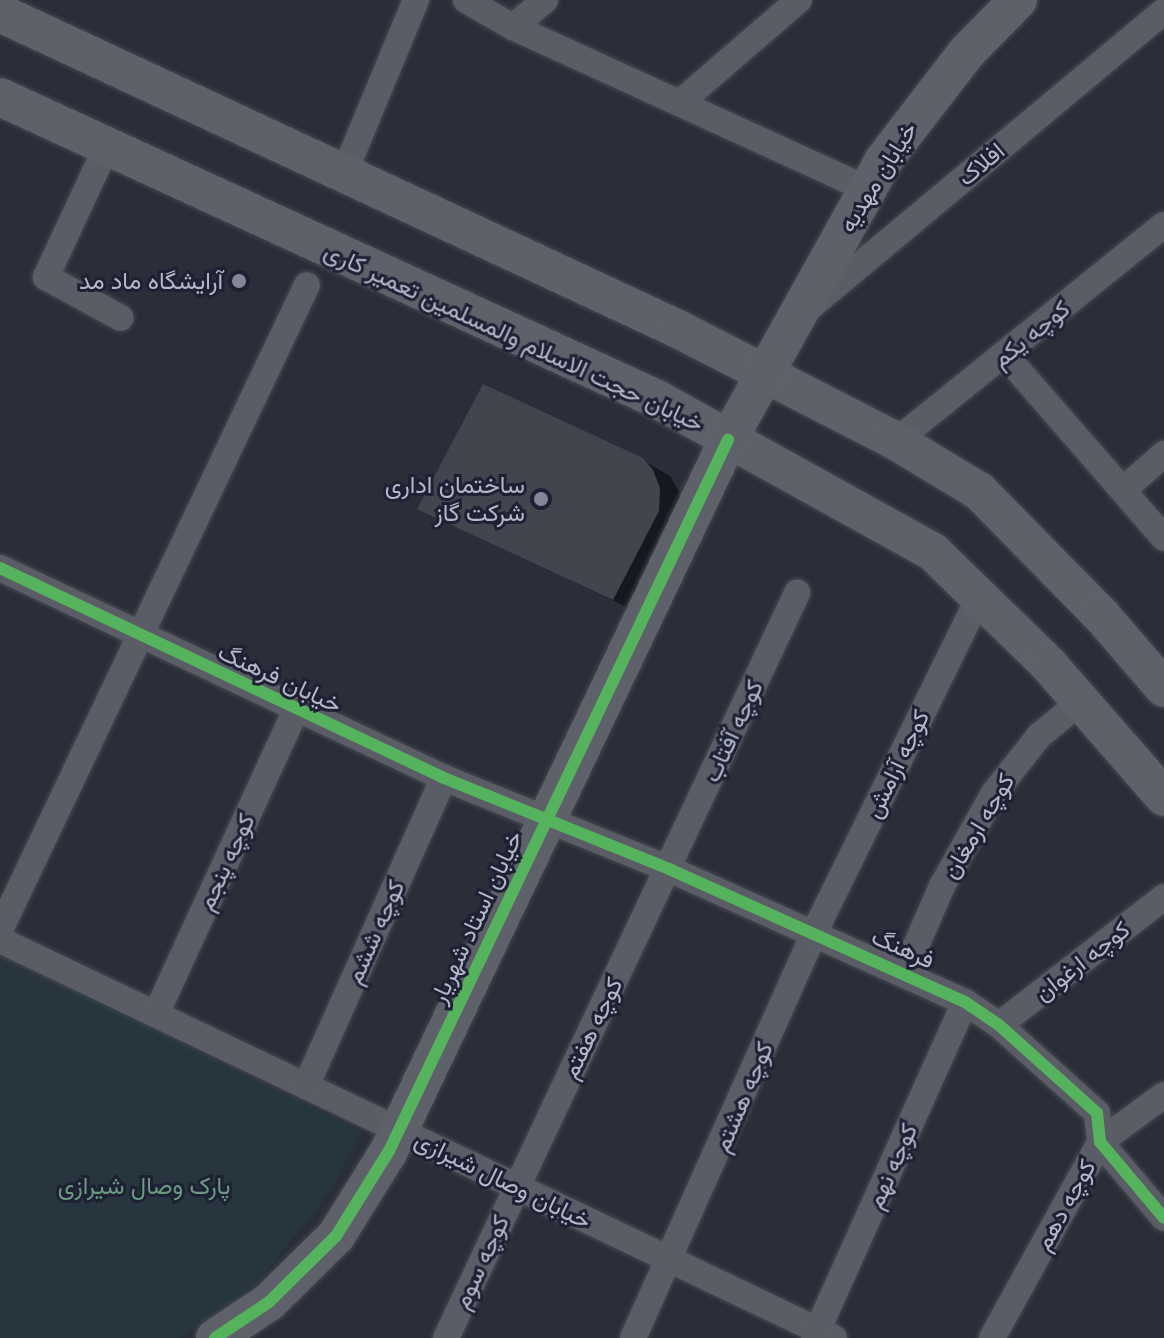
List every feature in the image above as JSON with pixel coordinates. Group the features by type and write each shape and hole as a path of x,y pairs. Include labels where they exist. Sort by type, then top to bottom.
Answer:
{"main road":[{"name":"خیابان مهدیه","path":"766,375 867,189 921,108 1018,0"},
{"path":"0,13 766,375 896,441 979,491 1159,673"},
{"name":"خیابان حجت الاسلام والمسلمین تعمیر کاری","path":"0,97 657,399 933,552 980,595 1164,797"},
{"name":"خیابان استاد شهریار","path":"215,1338 269,1302 336,1236 399,1131 544,820 728,440 766,375"}],"street":[{"path":"343,176 416,0"},
{"path":"466,0 513,27 683,100 867,189"},
{"path":"513,27 545,0"},
{"path":"683,100 799,0"},
{"path":"1160,0 1164,8"},
{"name":"افلاک","path":"798,317 1164,8"},
{"path":"107,146 46,277 121,318"},
{"name":"کوچه یکم","path":"896,441 1164,225"},
{"path":"0,930 307,285"},
{"path":"1005,355 1164,538"},
{"path":"1123,490 1164,454"},
{"name":"خیابان فرهنگ","path":"0,568 296,710 544,820"},
{"name":"کوچه آفتاب","path":"669,869 797,593"},
{"name":"کوچه آرامش","path":"814,933 980,595"},
{"name":"کوچه ارمغان","path":"905,971 942,886 994,793 1039,736 1080,702"},
{"name":"کوچه پنجم","path":"156,1014 296,710"},
{"name":"کوچه ششم","path":"306,1086 444,778"},
{"name":"فرهنگ","path":"544,820 669,869 905,971 965,1002 999,1025 1097,1113 1100,1142 1164,1218"},
{"name":"کوچه هفتم","path":"516,1186 669,869"},
{"name":"کوچه ارغوان","path":"999,1025 1164,897"},
{"name":"کوچه هشتم","path":"672,1261 814,933"},
{"name":"خیابان وصال شیرازی","path":"0,940 822,1335"},
{"name":"کوچه نهم","path":"822,1335 965,1002"},
{"name":"کوچه دهم","path":"992,1338 1100,1142 1164,1095"},
{"name":"کوچه سوم","path":"446,1338 516,1186"},
{"path":"633,1338 672,1261"}],"green space":[{"name":"پارک وصال شیرازی","path":"0,955 362,1132 327,1195 257,1283 180,1338 0,1338"}],"building":[{"name":"ساختمان اداری شرکت گاز","path":"483,384 643,458 653,470 660,488 659,511 613,600 417,509"}],"cycle path":[{"path":"215,1338 269,1302 336,1236 389,1151 728,440"},
{"path":"0,568 444,778 669,869 965,1002 999,1025 1097,1113 1100,1142 1164,1218"}],"place":[{"name":"آرایشگاه ماد مد","path":"239,281"},
{"name":"ساختمان اداری شرکت گاز","path":"541,499"}]}
